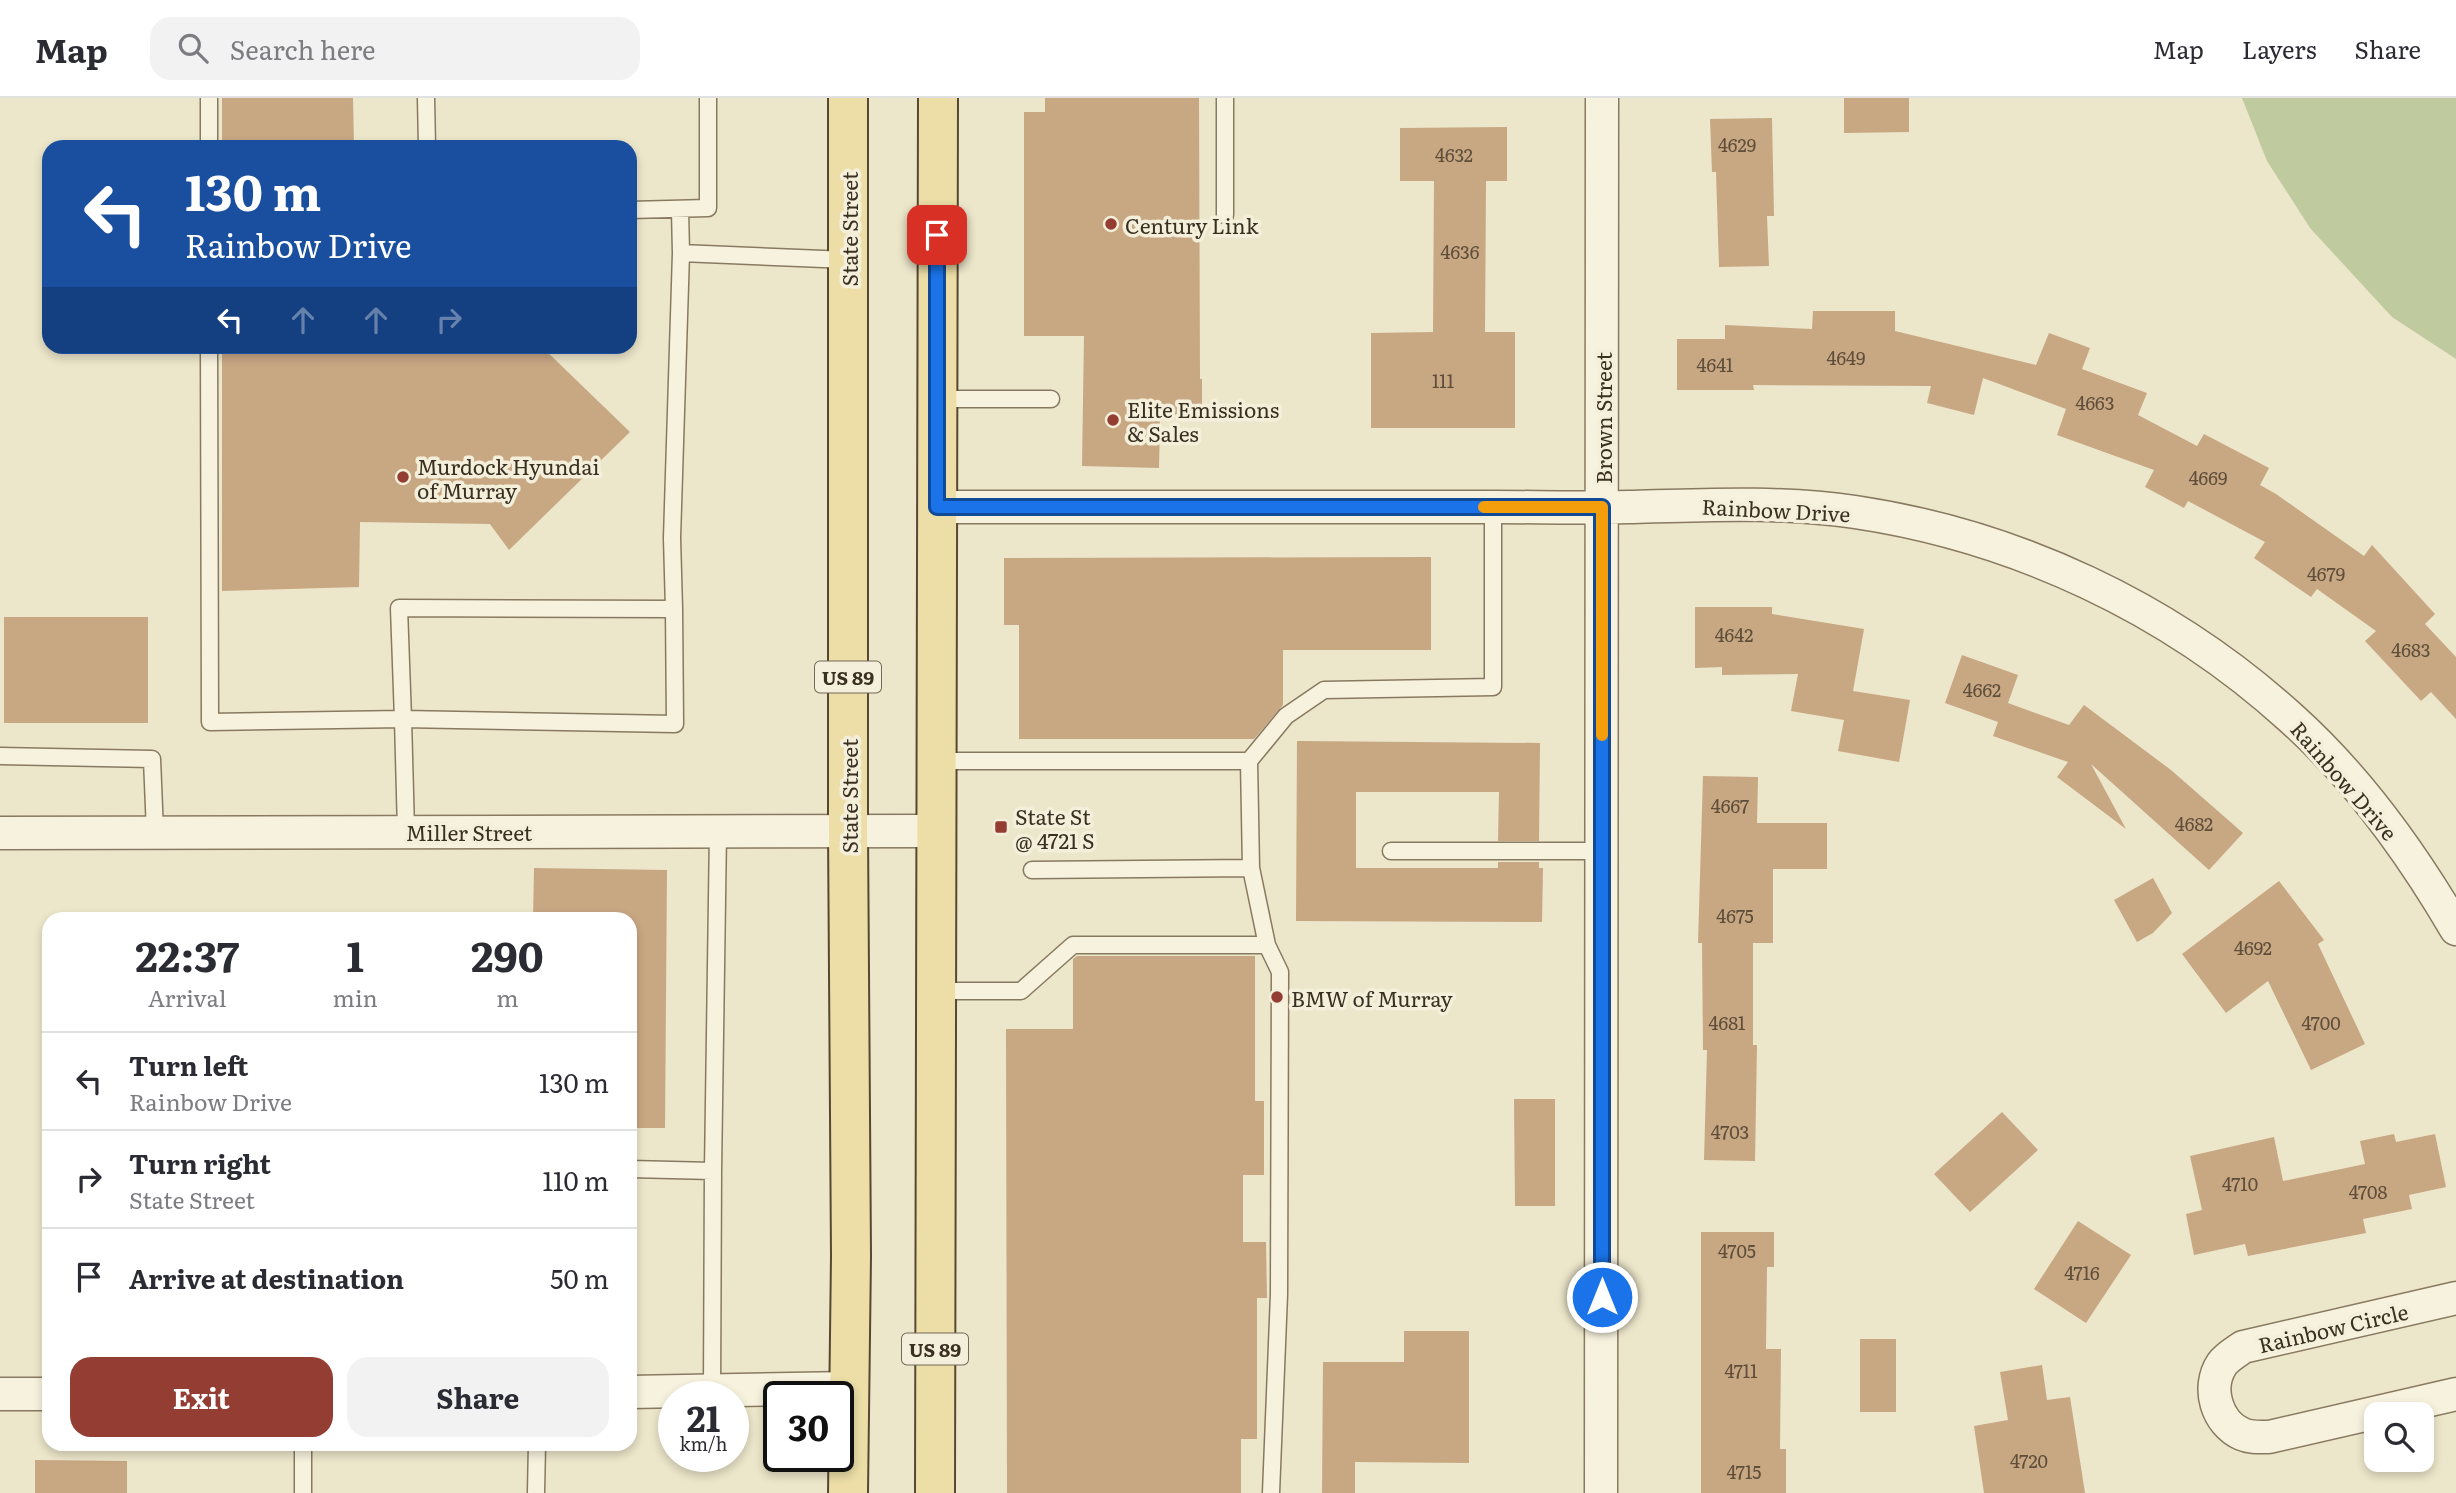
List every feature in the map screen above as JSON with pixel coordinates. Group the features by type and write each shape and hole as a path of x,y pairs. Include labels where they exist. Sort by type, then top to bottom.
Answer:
{"main road":[{"name":"State Street","path":"848,98 850,1381"},
{"name":"US 89","path":"935,1493 937,98"},
{"name":"State Street","path":"848,1472 848,1493"}],"street":[{"name":"Brown Street","path":"1601,1493 1602,98"},
{"name":"Rainbow Drive","path":"937,507 1752,505 1854,512 1907,521 1961,535 2017,553 2098,587 2186,637 2240,675 2292,718 2341,768 2385,821 2425,877 2456,929"},
{"name":"Miller Street","path":"0,833 937,831"},
{"name":"Rainbow Circle","path":"2456,1298 2243,1347 2222,1365 2214,1390 2216,1404 2231,1427 2256,1437 2269,1437 2456,1394"},
{"path":"637,1392 658,1392"},
{"path":"0,1394 42,1394"}],"lane":[{"path":"209,98 209,140"},
{"path":"426,98 427,140"},
{"path":"637,210 708,208 708,98"},
{"path":"1225,98 1225,215"},
{"path":"209,354 210,722 403,719 675,724 672,538 680,210"},
{"path":"681,253 848,260"},
{"path":"937,399 1051,400"},
{"path":"1271,1493 1279,1294 1280,972 1268,944 1251,869 1249,761 1286,716 1324,690 1493,687 1493,507"},
{"path":"406,831 399,608 674,609"},
{"path":"0,756 152,759 155,832"},
{"path":"937,761 1249,761"},
{"path":"712,1381 718,831"},
{"path":"1391,851 1602,851"},
{"path":"1032,870 1251,869"},
{"path":"937,991 1021,991 1073,945 1268,944"},
{"path":"637,1169 713,1171"},
{"path":"303,1451 303,1493"},
{"path":"536,1493 537,1451"}],"green space":[{"path":"2242,98 2456,98 2456,359 2392,317 2310,228 2267,161"}],"building":[{"path":"222,98 353,98 354,140 222,140"},
{"name":"Century Link","path":"1045,98 1199,98 1202,419 1160,419 1159,468 1082,466 1084,336 1024,336 1024,112 1045,112"},
{"path":"1844,98 1909,98 1909,132 1844,133"},
{"path":"1772,118 1774,216 1767,216 1769,266 1719,267 1716,172 1712,172 1710,119"},
{"path":"1507,127 1507,181 1486,181 1485,332 1515,332 1515,428 1371,428 1371,333 1433,332 1434,181 1400,181 1400,128"},
{"path":"1813,311 1895,311 1895,331 2036,365 2049,333 2090,348 2082,369 2147,393 2138,415 2197,446 2204,434 2269,468 2260,485 2364,556 2372,545 2435,614 2425,624 2456,657 2456,719 2431,692 2421,701 2365,641 2376,631 2317,589 2311,597 2254,558 2265,542 2188,501 2184,508 2145,487 2154,470 2057,435 2066,409 1983,378 1974,415 1927,403 1931,386 1753,385 1754,390 1677,390 1677,339 1725,339 1725,325 1812,329"},
{"name":"Murdock Hyundai of Murray","path":"222,354 549,354 630,432 509,550 490,524 360,522 359,587 222,591"},
{"path":"1431,557 1431,650 1283,650 1283,705 1254,739 1019,739 1019,625 1004,625 1004,558"},
{"path":"1695,607 1772,607 1772,614 1864,629 1853,691 1910,700 1899,762 1838,751 1844,720 1791,711 1798,674 1722,675 1722,667 1695,668"},
{"path":"4,617 148,617 148,723 4,723"},
{"path":"1962,655 2018,675 2008,703 2069,725 2084,705 2171,770 2243,833 2209,870 2091,764 2126,829 2057,777 2068,762 1993,736 1998,722 1945,703"},
{"path":"1297,741 1540,743 1539,841 1498,841 1499,792 1356,792 1356,868 1498,868 1498,862 1539,862 1539,868 1543,868 1542,922 1296,921"},
{"path":"1703,776 1758,777 1757,823 1827,823 1827,869 1773,869 1773,943 1753,943 1753,1045 1757,1045 1755,1161 1704,1160 1707,1050 1703,1050 1702,943 1698,943"},
{"path":"534,868 667,870 665,1128 637,1128 637,912 533,912"},
{"path":"2153,878 2172,913 2153,933 2137,942 2114,900"},
{"path":"2279,881 2324,940 2318,944 2365,1044 2311,1070 2268,981 2226,1013 2182,954"},
{"path":"1077,956 1255,956 1255,1101 1264,1101 1264,1175 1243,1175 1243,1242 1266,1242 1267,1298 1257,1298 1257,1439 1241,1439 1241,1493 1007,1493 1006,1029 1073,1029 1073,959"},
{"path":"1514,1099 1555,1099 1555,1206 1515,1206"},
{"path":"2002,1112 2038,1150 1970,1212 1934,1174"},
{"path":"2394,1134 2396,1142 2435,1134 2446,1187 2409,1195 2412,1209 2363,1219 2366,1233 2248,1256 2245,1244 2194,1255 2186,1214 2202,1210 2190,1156 2274,1137 2283,1181 2365,1164 2360,1141"},
{"path":"2078,1221 2131,1255 2086,1323 2034,1289"},
{"path":"1701,1232 1774,1232 1774,1267 1767,1267 1766,1349 1781,1349 1780,1449 1786,1449 1786,1493 1701,1493"},
{"path":"1404,1331 1469,1331 1469,1463 1355,1462 1355,1493 1322,1493 1323,1362 1404,1362"},
{"path":"1860,1339 1896,1339 1896,1412 1860,1412"},
{"path":"2042,1365 2047,1400 2070,1397 2085,1493 1984,1493 1974,1426 2008,1420 2000,1372"},
{"path":"35,1460 127,1461 127,1493 35,1493"}],"slow traffic":[{"path":"1484,507 1602,507 1602,735"}],"place":[{"name":"Century Link","path":"1111,224"},
{"name":"Elite Emissions & Sales","path":"1113,420"},
{"name":"Murdock Hyundai of Murray","path":"403,477"},
{"name":"State St @ 4721 S","path":"1001,827"},
{"name":"BMW of Murray","path":"1277,997"}],"route":[{"path":"937,235 937,507 1602,507 1602,1297"}]}
